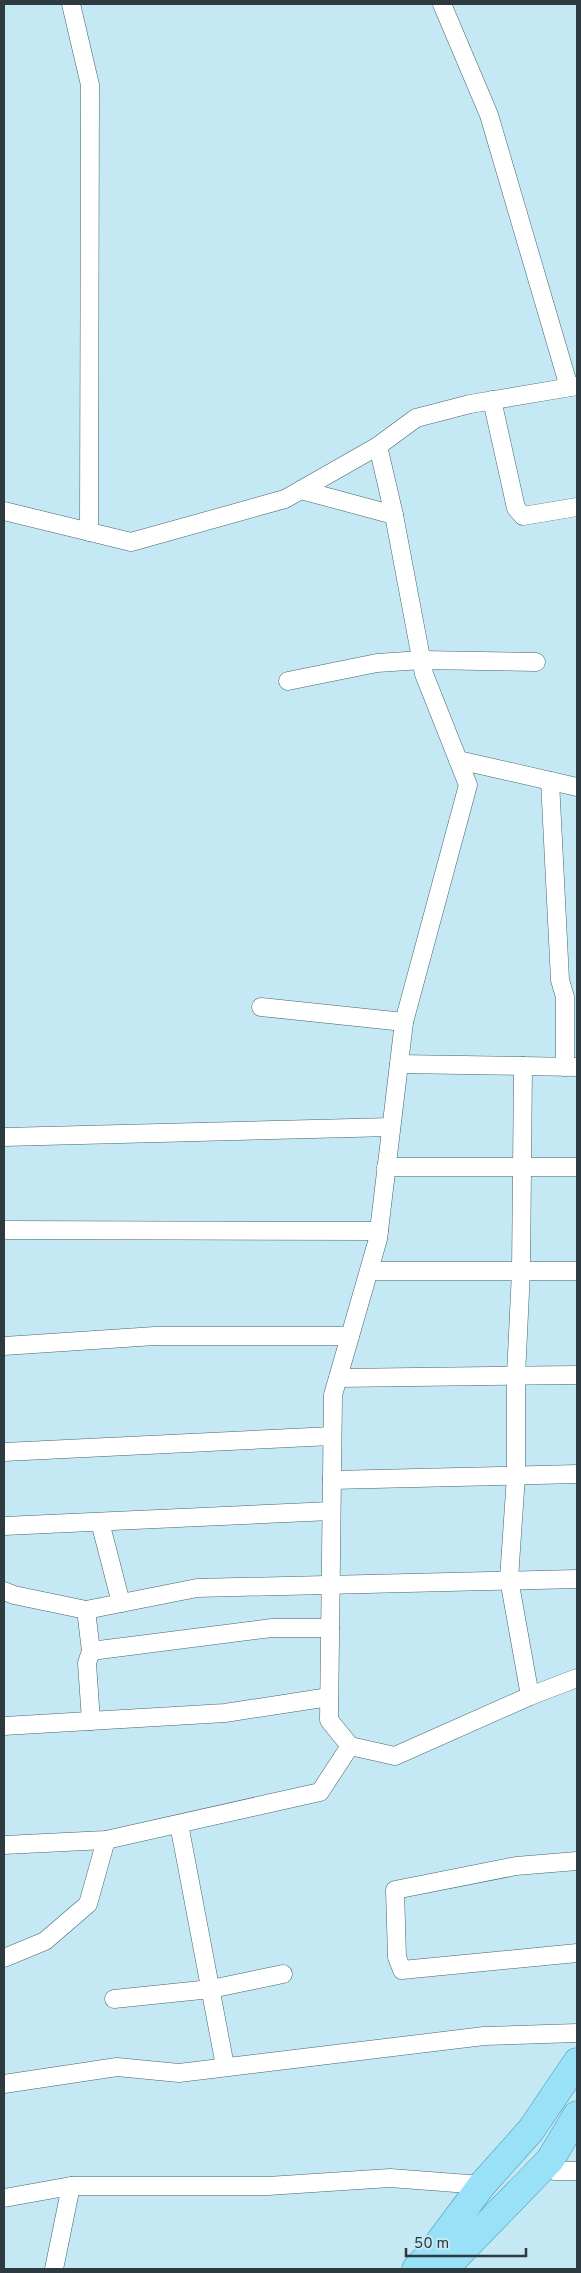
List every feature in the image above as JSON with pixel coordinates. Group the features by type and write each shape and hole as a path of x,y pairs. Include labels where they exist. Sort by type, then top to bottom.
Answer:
{"main road":[{"path":"416,2269 432,2252 482,2185 531,2130 577,2062"},
{"path":"444,2269 550,2160 577,2114"}],"street":[{"path":"71,4 90,85 89,532"},
{"path":"4,511 130,542 285,499 378,446 416,418 492,400 573,386 489,115 442,4"},
{"path":"492,400 516,508 523,516 577,507"},
{"path":"378,446 394,515 424,674 468,786 404,1022 379,1231 333,1395 329,1720 350,1746 395,1756 530,1696 577,1678"},
{"path":"301,490 394,515"},
{"path":"288,681 377,663 422,660 536,662"},
{"path":"458,760 577,787"},
{"path":"399,1064 571,1067 565,997 560,980 550,781"},
{"path":"261,1007 404,1022"},
{"path":"523,1066 522,1271 516,1376 516,1476 509,1579 530,1696"},
{"path":"4,1136 392,1127"},
{"path":"386,1168 577,1167"},
{"path":"4,1230 379,1231"},
{"path":"369,1271 577,1271"},
{"path":"4,1346 156,1336 350,1336"},
{"path":"338,1378 577,1375"},
{"path":"4,1452 332,1436"},
{"path":"332,1480 577,1474"},
{"path":"4,1526 331,1511"},
{"path":"100,1522 121,1603"},
{"path":"4,1591 14,1595 86,1610 196,1588 330,1586 509,1579 577,1579"},
{"path":"86,1610 91,1650 87,1663 91,1721"},
{"path":"91,1650 272,1628 330,1628"},
{"path":"4,1726 225,1713 329,1697"},
{"path":"4,1845 106,1840 320,1792 350,1746"},
{"path":"179,1824 225,2066"},
{"path":"4,1958 45,1942 88,1904 106,1840"},
{"path":"577,1861 516,1866 395,1890 397,1957 402,1970 577,1953"},
{"path":"114,1999 211,1989 283,1974"},
{"path":"4,2084 117,2067 179,2073 484,2036 577,2033"},
{"path":"550,2160 556,2171 577,2171"},
{"path":"4,2198 71,2186 268,2186 390,2178 482,2185"},
{"path":"54,2269 71,2186"}]}
